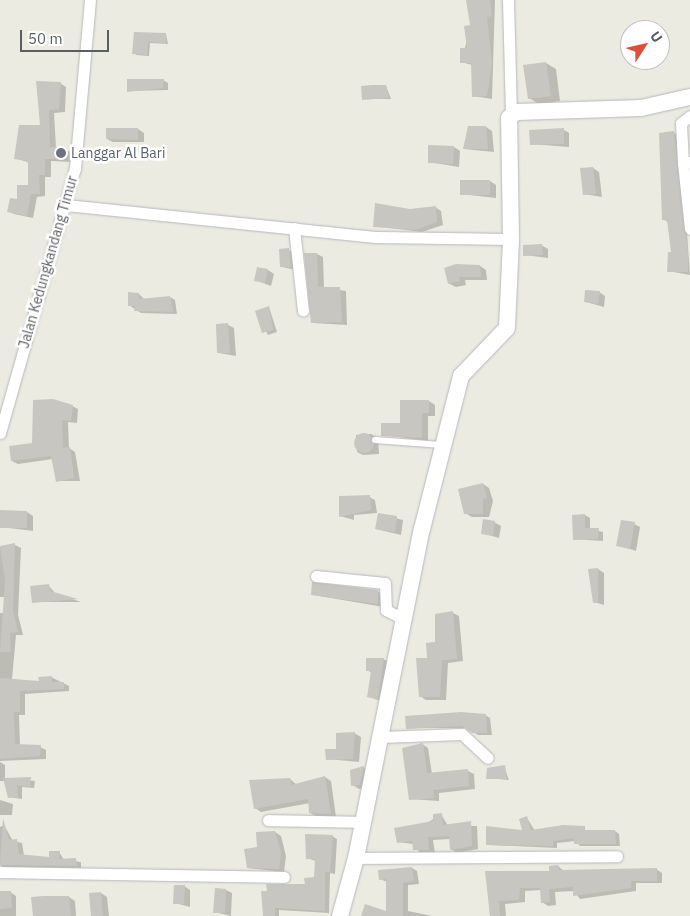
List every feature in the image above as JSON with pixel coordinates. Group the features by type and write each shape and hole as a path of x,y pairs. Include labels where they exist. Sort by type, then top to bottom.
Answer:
{"street":[{"name":"Jalan Kedungkandang Timur","path":"0,433 75,168 90,0"},
{"path":"340,916 356,858 404,619 444,445 465,367 502,338 506,328 511,239 511,115 508,0"},
{"path":"511,115 642,108 690,97"},
{"path":"690,116 680,124 686,162 690,229"},
{"path":"66,205 377,237 511,239"},
{"path":"294,228 303,311"},
{"path":"316,576 385,583 386,610 404,619"},
{"path":"381,737 462,734 488,758"},
{"path":"268,820 363,822"},
{"path":"356,858 617,856"},
{"path":"0,872 284,877"}],"lane":[{"path":"375,440 444,445"}],"building":[{"path":"466,0 490,0 492,16 487,17 492,62 487,96 472,97 471,63 460,63 460,48 467,48 464,26 470,25"},
{"path":"134,32 166,33 166,43 148,42 147,55 132,54"},
{"path":"546,62 551,96 528,99 523,65"},
{"path":"127,79 164,79 163,88 127,92"},
{"path":"36,81 61,82 59,109 49,110 50,147 65,147 65,159 45,159 45,175 39,175 40,194 31,194 27,216 7,212 10,198 17,199 17,185 28,185 28,161 14,159 19,125 40,125"},
{"path":"386,85 389,98 362,100 361,86"},
{"path":"468,126 486,126 488,149 463,149"},
{"path":"106,128 138,128 138,140 106,139"},
{"path":"564,128 564,144 530,145 529,130"},
{"path":"674,131 688,253 688,272 667,272 668,252 671,252 667,220 662,220 659,133"},
{"path":"428,145 454,146 453,164 428,163"},
{"path":"593,167 596,194 583,195 580,168"},
{"path":"460,180 490,180 490,195 460,195"},
{"path":"375,203 410,209 436,206 437,222 416,230 373,227"},
{"path":"542,244 543,255 523,256 523,245"},
{"path":"289,248 291,267 280,267 279,249"},
{"path":"304,253 317,253 318,287 340,287 342,322 311,323"},
{"path":"456,264 480,265 481,277 459,277 460,281 448,284 444,268"},
{"path":"257,267 268,269 265,283 254,281"},
{"path":"585,290 600,291 598,304 584,302"},
{"path":"128,292 139,293 139,299 170,296 173,312 134,311 135,306 128,306"},
{"path":"269,306 273,330 262,333 255,311"},
{"path":"228,323 230,353 217,353 216,324"},
{"path":"53,399 73,405 71,421 62,420 63,448 70,447 74,478 56,482 51,456 11,461 9,446 32,443 33,400"},
{"path":"400,400 429,400 429,413 422,413 422,438 381,436 381,423 400,423"},
{"path":"364,433 371,436 374,443 371,450 364,453 357,450 354,443 357,436"},
{"path":"483,483 487,498 483,499 483,514 464,514 458,489"},
{"path":"370,495 371,510 339,517 339,496"},
{"path":"0,510 27,511 27,528 0,528"},
{"path":"378,513 397,516 395,532 375,529"},
{"path":"585,514 585,528 599,528 598,539 573,540 572,515"},
{"path":"483,519 495,521 493,536 481,534"},
{"path":"621,520 635,522 630,549 616,546"},
{"path":"15,543 13,611 18,632 10,633 11,652 0,652 5,581 0,546"},
{"path":"598,568 598,602 593,603 588,569"},
{"path":"312,582 378,590 378,604 311,595"},
{"path":"49,584 50,591 78,599 32,603 30,586"},
{"path":"453,611 457,659 442,660 440,697 419,697 416,658 427,658 426,643 435,642 435,614"},
{"path":"366,658 384,658 378,699 367,697 371,671 366,671"},
{"path":"52,676 52,682 64,682 64,689 20,691 20,712 14,712 15,744 41,745 40,756 0,759 0,678 39,681 38,677"},
{"path":"461,712 486,714 487,733 472,733 462,726 406,729 405,716"},
{"path":"355,732 353,759 326,760 325,749 336,749 336,733"},
{"path":"423,743 427,773 468,769 469,786 433,790 434,798 409,800 402,748"},
{"path":"505,765 507,779 486,779 487,768"},
{"path":"364,766 360,785 351,786 350,770"},
{"path":"325,776 331,814 309,813 308,799 254,809 249,780 290,778 291,785"},
{"path":"31,777 30,787 17,785 18,797 8,798 3,778"},
{"path":"442,813 443,825 471,821 472,846 450,850 449,836 428,837 429,850 413,850 412,841 397,843 394,828 433,821 433,814"},
{"path":"527,816 531,830 563,825 585,826 585,830 615,830 616,844 574,844 574,838 553,841 553,846 486,845 486,826 522,830 519,819"},
{"path":"3,818 9,840 17,839 19,854 49,857 49,851 60,851 59,859 76,858 77,866 0,865"},
{"path":"275,831 281,852 279,869 247,868 244,849 257,847 256,832"},
{"path":"305,834 333,835 330,872 325,872 325,911 275,908 275,916 263,916 261,891 267,891 266,884 305,884 304,878 314,877 315,859 306,859"},
{"path":"558,865 559,870 657,868 657,881 631,881 631,888 573,896 573,887 549,889 550,902 541,903 540,888 520,888 519,900 499,901 500,916 490,916 485,871 549,871 549,866"},
{"path":"412,867 414,881 403,883 403,916 361,916 365,904 386,911 386,879 379,880 378,870"},
{"path":"174,885 185,885 184,904 173,904"},
{"path":"215,888 226,889 225,913 213,913"},
{"path":"0,891 11,891 12,908 0,909"},
{"path":"101,892 103,916 91,916 89,893"},
{"path":"69,896 71,916 33,916 31,897"}],"place":[{"name":"Langgar Al Bari","path":"61,153"}]}
